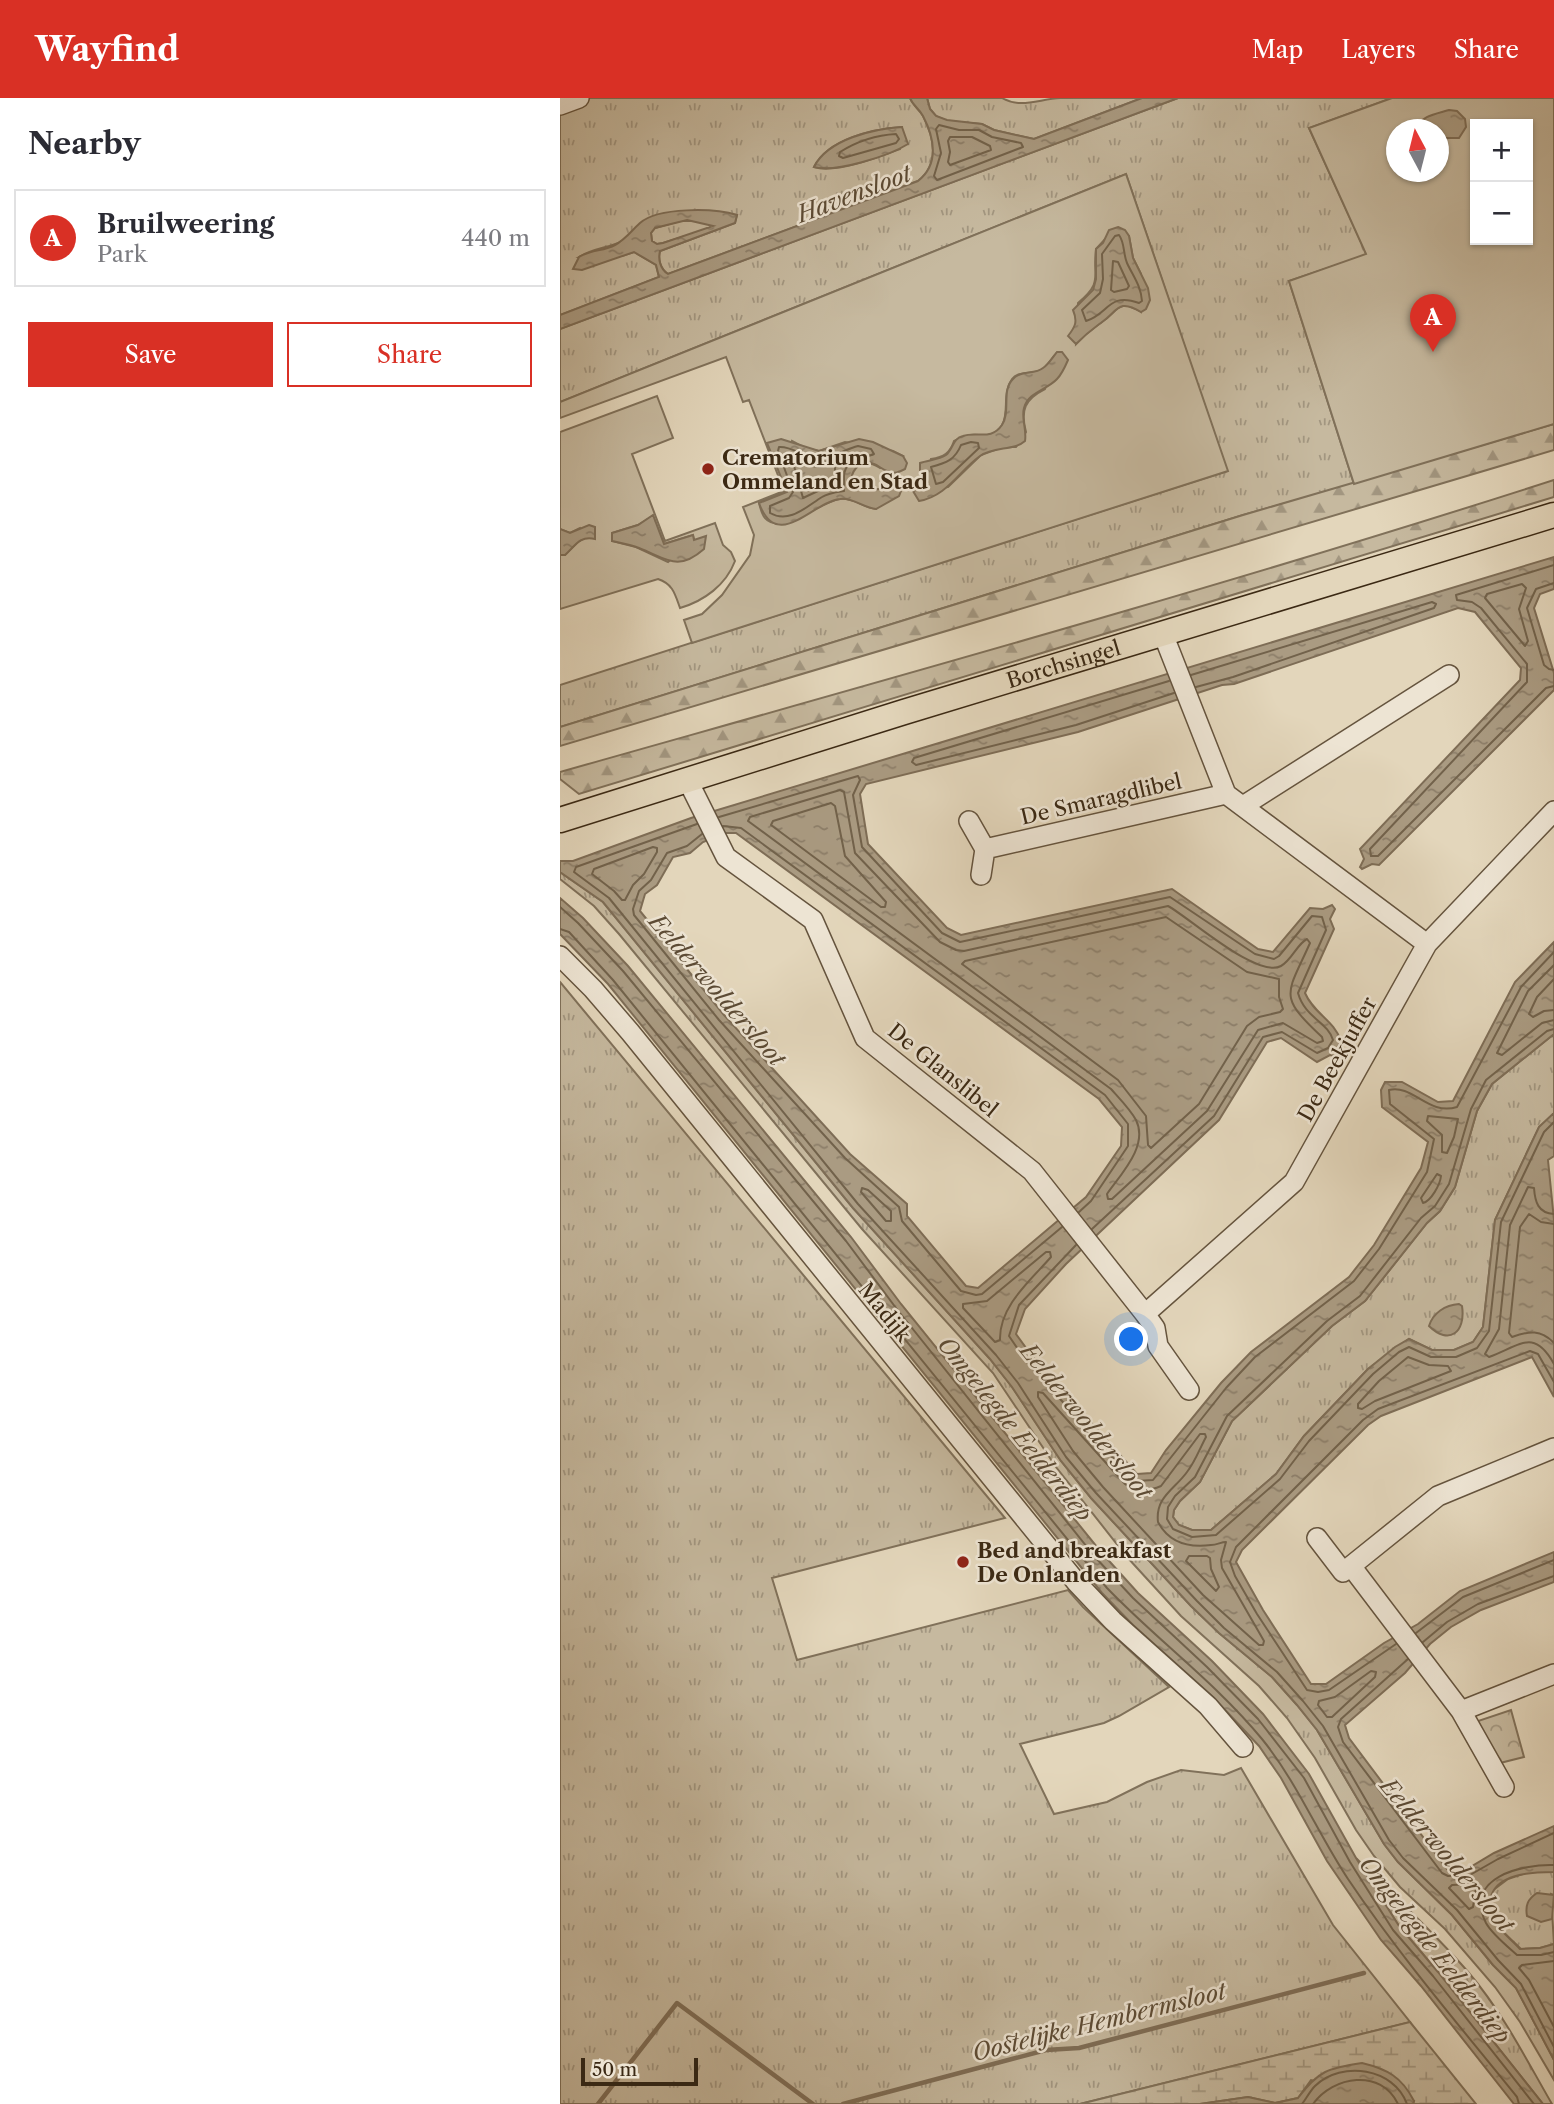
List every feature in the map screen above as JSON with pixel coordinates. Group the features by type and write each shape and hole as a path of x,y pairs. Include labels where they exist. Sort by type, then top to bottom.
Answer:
{"main road":[{"name":"Borchsingel","path":"565,816 1554,515"}],"street":[{"path":"560,105 579,98"},
{"path":"1163,634 1226,794 1427,944"},
{"path":"1243,806 1449,675"},
{"name":"De Glanslibel","path":"687,779 726,857 813,920 865,1038 1032,1171 1145,1314 1155,1328 1158,1346 1189,1390"},
{"name":"De Smaragdlibel","path":"985,849 1226,794"},
{"name":"De Beekjuffer","path":"1145,1314 1294,1182 1427,944 1554,811"},
{"path":"969,821 985,849 981,875"},
{"name":"Madijk","path":"560,956 630,1032 1077,1583 1132,1638 1208,1706 1243,1747"},
{"path":"1317,1538 1343,1572 1438,1496 1554,1448"},
{"path":"1351,1566 1461,1712 1504,1787"},
{"path":"1461,1712 1554,1674"}],"green space":[{"path":"560,98 910,98 923,116 933,150 930,167 918,181 668,274 660,264 660,251 735,223 737,215 717,212 640,224 619,243 579,257 622,256 634,252 656,265 659,277 560,315","holes":["902,127 900,149 845,166 823,169 814,167 821,157 840,143 878,130"]},
{"path":"927,98 1002,98 1023,103 1060,98 1142,98 1034,139 994,130 982,124 947,121 936,116 930,109"},
{"path":"1178,98 1392,98 1309,128 1367,255 1289,281 1354,484 1243,515 560,727 560,685 1227,471 1126,174 560,402 560,329"},
{"path":"1392,98 1554,98 1554,424 1354,484 1289,281 1366,254 1309,128"},
{"path":"1126,174 1228,471 692,643 684,620 702,614 722,595 750,555 754,535 743,507 784,491 749,400 743,402 726,357 560,418 560,402","holes":["1129,236 1133,258 1141,274 1141,312 1123,306 1076,344 1078,303 1094,284 1096,249 1107,237","1057,352 1045,389 1026,406 1026,432 1016,447 1003,447 981,455 948,487 913,491 923,488 928,482 926,477 931,459 946,454 954,441 970,435 989,435 999,429 1005,416 1008,386 1015,376 1043,369","792,441 819,451 845,442 893,451 903,456 880,468 868,463 858,465 852,473 852,486 872,490 896,487 876,509 840,499 791,521 772,523 765,518 759,503 787,492"]},
{"path":"680,221 713,225 663,243 652,241 651,233 655,228"},
{"path":"657,396 673,438 632,454 665,541 715,523 723,545 731,552 735,561 720,585 706,596 680,608 670,587 658,579 560,609 560,555 565,555 587,537 580,528 570,533 560,529 560,432","holes":["653,516 664,544 693,535 694,540 668,562 636,547 612,541 612,533 638,525"]},
{"path":"1554,424 1554,450 560,746 560,727 1243,515"},
{"path":"1554,480 1554,497 579,794 560,779 560,772 1182,594"},
{"path":"560,872 603,902 853,1208 990,1359 1061,1461 1091,1498 1191,1606 1272,1677 1297,1705 1317,1730 1384,1844 1398,1862 1452,1915 1493,1965 1516,1988 1554,2060 1554,2080 1520,2022 1495,1987 1445,1929 1400,1887 1374,1856 1315,1758 1287,1718 1259,1686 1181,1616 1127,1557 1056,1467 993,1373 862,1229 619,934 594,906 560,879"},
{"path":"560,982 1005,1518 772,1578 797,1660 1068,1590 1169,1687 1104,1723 1020,1744 1054,1814 1107,1802 1147,1782 1181,1770 1224,1775 1241,1768 1333,1925 1410,2022 1080,2104 560,2104"},
{"path":"1554,1034 1554,1113 1539,1127 1495,1220 1483,1327 1473,1342 1454,1350 1432,1350 1409,1339 1368,1369 1304,1436 1276,1474 1211,1530 1192,1530 1179,1525 1173,1517 1174,1510 1200,1482 1232,1421 1332,1326 1365,1301 1427,1223 1440,1211 1455,1187 1477,1111 1492,1084"},
{"path":"1511,1710 1524,1757 1496,1764 1478,1721"},
{"path":"1356,1858 1442,1943 1481,1988 1514,2037 1552,2104 1543,2104 1399,1926"},
{"path":"1529,1872 1554,1872 1554,1895 1551,1894 1554,1944 1521,1949 1496,1924 1490,1901 1492,1891 1508,1879"},
{"path":"1410,2022 1476,2104 1413,2104 1414,2101 1311,2080 1298,2098 1275,2103 1248,2097 1200,2104 1080,2104"}],"water":[{"path":"910,98 927,98 930,109 936,116 982,124 994,130 1034,139 1142,98 1178,98 560,329 560,315 659,277 656,265 634,252 582,270 573,269 579,257 615,245 648,218 687,210 737,215 735,223 660,251 660,264 668,274 918,181 930,167 933,150 927,124","holes":["687,220 713,226 663,243 652,241 651,233 655,228"]},
{"path":"1457,111 1465,119 1466,127 1459,138 1449,138 1449,119 1425,119 1434,114"},
{"path":"902,127 908,144 899,149 848,166 814,167 830,149 852,137"},
{"path":"1118,227 1125,230 1129,236 1133,258 1148,288 1150,300 1146,309 1141,312 1127,306 1119,308 1076,344 1068,336 1075,324 1073,310 1093,290 1096,279 1096,249 1103,243 1109,230"},
{"path":"1057,352 1062,352 1068,360 1057,379 1029,398 1026,403 1023,412 1025,441 980,456 945,489 919,501 913,491 923,488 928,482 920,472 920,463 946,455 960,437 989,434 998,430 1005,419 1009,384 1020,374 1043,368"},
{"path":"781,439 819,451 859,439 873,442 903,456 907,463 903,470 891,473 874,464 863,463 853,472 851,481 852,486 872,490 896,487 901,491 899,496 876,509 840,499 829,502 796,521 775,524 766,517 759,503 787,492 767,443"},
{"path":"653,515 664,544 693,535 694,540 706,536 704,549 679,562 612,541 612,533 638,525"},
{"path":"589,525 595,527 595,539 582,540 565,555 560,555 560,529 570,533"},
{"name":"Eelderwoldersloot","path":"1554,557 1554,589 1540,594 1534,608 1554,673 1554,690 1379,865 1372,864 1362,869 1360,867 1364,859 1360,849 1520,680 1521,668 1475,612 1458,608 1234,684 1222,685 1078,732 866,784 860,794 868,844 947,928 961,935 1172,889 1258,949 1273,952 1310,908 1323,909 1332,905 1335,909 1330,919 1334,929 1305,993 1338,1034 1341,1041 1336,1050 1340,1058 1330,1055 1317,1062 1281,1038 1267,1042 1219,1120 1066,1264 1025,1309 1016,1334 1032,1356 1137,1474 1151,1473 1166,1450 1221,1383 1251,1352 1349,1277 1374,1245 1421,1168 1428,1142 1382,1107 1381,1090 1385,1082 1402,1082 1438,1102 1453,1101 1515,982 1554,942 1554,1034 1492,1084 1477,1111 1455,1187 1440,1211 1427,1223 1365,1301 1332,1326 1232,1421 1200,1482 1180,1501 1173,1517 1179,1525 1192,1530 1211,1530 1276,1474 1304,1436 1368,1369 1395,1347 1409,1339 1432,1350 1454,1350 1473,1342 1483,1327 1495,1220 1539,1127 1554,1113 1554,1156 1548,1160 1554,1220 1554,1397 1532,1357 1381,1416 1368,1425 1242,1550 1236,1562 1263,1610 1311,1684 1326,1684 1384,1643 1418,1624 1460,1591 1554,1552 1554,1582 1481,1610 1451,1627 1430,1644 1405,1673 1345,1725 1349,1738 1447,1869 1467,1869 1494,1853 1554,1826 1554,1872 1525,1874 1507,1879 1493,1891 1489,1906 1491,1917 1520,1949 1554,1944 1554,2060 1516,1988 1493,1965 1452,1915 1398,1862 1384,1844 1317,1730 1297,1705 1272,1677 1191,1606 1091,1498 1061,1461 990,1359 853,1208 603,902 560,872 560,861 573,861 691,818","holes":["726,833 736,833 1099,1099 1122,1127 1121,1146 1086,1197 978,1288 966,1286 907,1216 907,1204 850,1154 724,1015 640,911 645,894 657,885 673,857 690,853 703,842"]},
{"path":"560,898 583,918 628,966 851,1237 901,1304 1101,1552 1138,1593 1212,1661 1263,1714 1309,1774 1356,1858 1399,1926 1543,2104 1514,2104 1381,1940 1327,1861 1281,1778 1259,1746 1213,1697 1133,1625 1102,1593 608,984 560,934"},
{"path":"1459,1304 1462,1306 1463,1315 1459,1329 1454,1333 1443,1335 1429,1326 1440,1310"},
{"path":"1537,1893 1554,1895 1552,1919 1541,1922 1527,1916 1528,1903"},
{"path":"1362,2063 1386,2071 1399,2080 1414,2101 1413,2104 1200,2104 1248,2097 1275,2103 1298,2098 1325,2072"}],"waterway":[{"name":"Oostelijke Hembermsloot","path":"843,2104 1046,2050 1079,2048 1364,1973"},
{"name":"Oostelijke Hembermsloot","path":"598,2104 677,2003 813,2104"}],"place":[{"name":"Bruilweering","path":"1433,352"},
{"name":"Crematorium Ommeland en Stad","path":"708,469"},
{"name":"Bed and breakfast De Onlanden","path":"963,1562"}],"water label":[{"name":"Havensloot","path":"854,194"},
{"name":"Omgelegde Eelderdiep","path":"1015,1429"},
{"name":"Omgelegde Eelderdiep","path":"1435,1950"}]}
